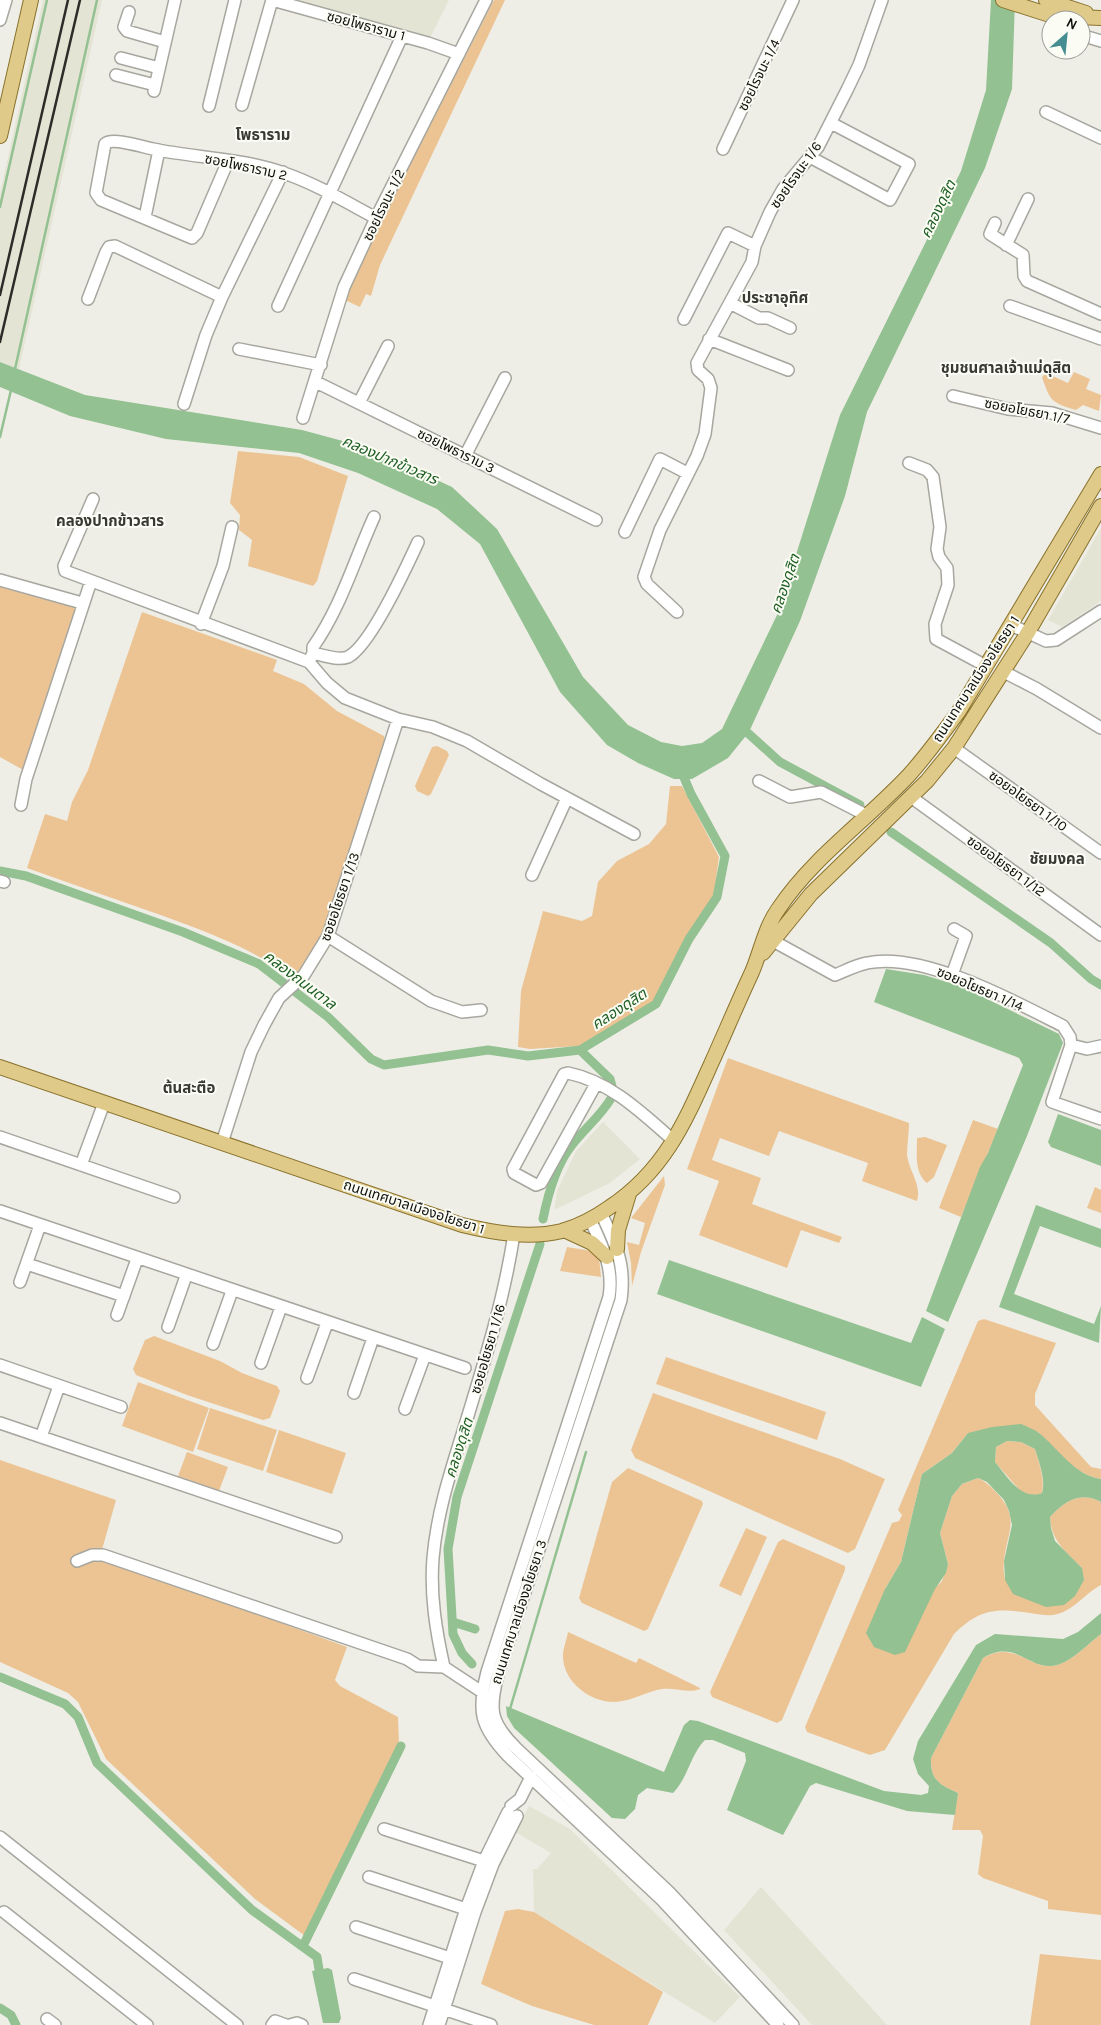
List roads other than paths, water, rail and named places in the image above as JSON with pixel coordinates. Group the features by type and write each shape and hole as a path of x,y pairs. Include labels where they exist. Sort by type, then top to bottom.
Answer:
{"main road":[{"path":"0,136 31,0"},
{"path":"1003,0 1101,18"},
{"name":"ถนนเทศบาลเมืองอโยธยา 1","path":"769,939 773,916 791,892 866,815 909,775 938,740 986,666 1101,474"},
{"name":"ถนนเทศบาลเมืองอโยธยา 1","path":"0,1067 446,1220 483,1230 514,1234 564,1230 595,1216 629,1194 651,1173 674,1141 690,1111 756,961 769,939 816,889 911,797 954,748 1004,672 1101,506"},
{"path":"564,1230 612,1253 629,1194"}],"street":[{"path":"0,20 6,0"},
{"path":"116,75 155,88 175,0"},
{"path":"209,106 235,0"},
{"path":"242,105 272,0"},
{"name":"ซอยโพธาราม 1","path":"272,0 459,54"},
{"name":"ซอยโรจนะ 1/2","path":"303,418 316,382 344,287 376,218 486,0"},
{"name":"ซอยโรจนะ 1/4","path":"723,149 794,0"},
{"name":"ซอยโรจนะ 1/6","path":"676,612 647,584 644,576 660,530 687,472 697,456 705,434 712,388 708,379 698,370 696,363 752,262 754,246 784,189 810,157 830,123 859,65 882,0"},
{"path":"129,12 124,27 127,31 165,42"},
{"path":"278,306 402,36"},
{"path":"121,58 159,68"},
{"path":"1046,112 1101,138"},
{"path":"810,157 890,200 908,164 830,123"},
{"name":"ซอยโพธาราม 2","path":"146,217 97,198 96,194 104,152 108,141 283,172 329,193 376,218"},
{"path":"159,150 146,217 192,238 195,237 228,161"},
{"path":"184,404 222,297 283,172"},
{"path":"1006,245 1028,200"},
{"path":"995,223 990,234 1022,255 1024,276 1027,281 1101,314"},
{"path":"684,319 728,233 754,246"},
{"path":"88,299 106,252 109,247 114,246 222,297"},
{"path":"730,303 759,318 768,318 790,328"},
{"path":"1010,306 1101,339"},
{"path":"708,339 788,370"},
{"path":"359,403 388,346"},
{"path":"239,349 321,365"},
{"path":"465,456 506,378"},
{"name":"ซอยโพธาราม 3","path":"316,382 596,520"},
{"name":"ซอยอโยธยา 1/7","path":"953,396 1008,409 1052,413 1101,428"},
{"path":"625,532 660,460 687,472"},
{"path":"909,463 927,470 933,477 940,527 937,549 939,558 947,568 948,585 935,624 936,639 986,666"},
{"path":"93,499 63,569 201,624 311,658 347,657 364,641 399,583 418,542"},
{"path":"374,517 339,604 314,647 311,658 327,683 345,698 398,719 433,727 467,740 634,834"},
{"path":"201,624 223,566 232,527"},
{"path":"0,580 82,603"},
{"path":"21,805 26,779 82,603 91,581"},
{"path":"1011,625 1027,634 1046,641 1056,640 1101,611"},
{"path":"1004,672 1037,688 1101,728"},
{"name":"ซอยอโยธยา 1/13","path":"222,1143 251,1052 267,1018 283,995 297,983 328,936 398,719"},
{"name":"ซอยอโยธยา 1/10","path":"954,748 1101,854"},
{"path":"759,781 790,797 820,792 866,815"},
{"name":"ซอยอโยธยา 1/12","path":"911,797 1101,935"},
{"path":"532,875 567,798"},
{"path":"952,975 966,936 954,929"},
{"path":"328,936 432,1001 462,1012 481,1010"},
{"name":"ซอยอโยธยา 1/14","path":"769,939 835,975 857,966 877,961 925,966 952,975 1063,1026 1070,1037 1071,1045"},
{"path":"1101,1046 1087,1049 1071,1045 1052,1102 1101,1120"},
{"path":"596,1084 541,1183 536,1185 514,1173 513,1169 564,1074 571,1073 619,1094 674,1141"},
{"path":"81,1165 104,1103"},
{"path":"0,1137 174,1197"},
{"path":"0,1211 186,1276 465,1368"},
{"name":"ถนนเทศบาลเมืองอโยธยา 3","path":"595,1216 624,1280 621,1300 498,1674 491,1707 495,1723 502,1734 669,1892 752,1990 778,2025"},
{"path":"20,1282 40,1225"},
{"name":"ซอยอโยธยา 1/16","path":"444,1667 437,1634 433,1596 433,1557 438,1521 502,1299 514,1234"},
{"name":"ถนนเทศบาลเมืองอโยธยา 3","path":"612,1253 612,1281 609,1297 544,1492 482,1692 481,1707 484,1726 493,1740 531,1777 662,1900 752,1990 792,2025"},
{"path":"117,1316 136,1259"},
{"path":"26,1264 124,1296"},
{"path":"168,1328 186,1276"},
{"path":"213,1344 232,1291"},
{"path":"261,1364 280,1307"},
{"path":"307,1378 327,1322"},
{"path":"354,1393 373,1338"},
{"path":"405,1409 425,1355"},
{"path":"0,1365 121,1407"},
{"path":"41,1437 59,1386"},
{"path":"0,1423 336,1537"},
{"path":"77,1560 92,1555 103,1555 407,1659 418,1666 444,1667 482,1692"},
{"path":"439,2025 440,2008 470,1910 488,1863 531,1777"},
{"path":"384,1829 488,1863"},
{"path":"0,1837 237,2025"},
{"path":"369,1877 470,1910"},
{"path":"4,1912 148,2025"},
{"path":"356,1927 455,1959"},
{"path":"354,1980 492,2025"},
{"path":"429,2025 440,2008"},
{"path":"272,2025 275,2021 286,2025"},
{"path":"290,2025 296,2023 302,2025"}],"water":[{"path":"991,0 1015,0 1012,89 985,168 867,412 845,496 800,621 749,732 728,758 692,779 674,779 638,763 607,745 560,692 480,544 437,509 358,473 299,453 166,439 70,416 0,387 0,362 85,395 302,430 365,447 452,487 497,529 583,677 628,725 661,742 682,746 702,743 722,729 777,615 840,415 961,171 986,90"},
{"path":"886,969 924,975 960,986 1059,1034 1063,1043 1027,1136 948,1322 926,1311 980,1167 988,1153 1023,1065 1019,1058 874,1002"},
{"path":"1058,1114 1101,1130 1101,1166 1051,1147 1048,1142"},
{"path":"1036,1205 1101,1229 1101,1248 1040,1226 1014,1294 1094,1324 1101,1306 1099,1343 999,1307"},
{"path":"669,1260 911,1343 922,1317 945,1329 921,1387 657,1294"},
{"path":"1021,1424 1033,1429 1075,1467 1091,1477 1101,1479 1101,1502 1086,1497 1073,1499 1061,1506 1050,1517 1055,1541 1082,1568 1084,1580 1075,1596 1064,1605 1046,1607 1013,1594 1005,1580 1004,1561 1012,1525 1009,1511 1004,1500 987,1482 978,1478 962,1484 952,1496 940,1533 948,1564 946,1573 935,1589 905,1652 895,1655 874,1647 866,1633 885,1589 901,1562 922,1474 952,1453 968,1433 992,1427","holes":["1007,1441 1021,1442 1035,1449 1043,1477 1042,1493 1034,1495 1021,1491 1010,1481 995,1462 996,1447"]},
{"path":"1101,1613 1101,1634 1076,1655 1060,1664 1041,1665 1006,1652 995,1653 983,1658 931,1758 932,1772 937,1781 958,1793 955,1815 907,1811 816,1783 810,1786 783,1835 727,1810 746,1761 745,1753 713,1740 705,1740 696,1752 673,1793 647,1788 638,1795 635,1809 625,1819 612,1818 514,1728 507,1716 506,1706 664,1772 684,1725 690,1720 698,1721 884,1791 921,1795 928,1793 929,1786 918,1774 913,1759 918,1741 976,1645 995,1634 1063,1639 1078,1632"},
{"path":"328,1968 332,1970 341,2018 339,2023 323,2023 312,1971"}],"waterway":[{"path":"0,207 47,0"},
{"path":"15,369 97,0"},
{"path":"0,437 11,390"},
{"path":"740,726 780,762 860,805"},
{"name":"คลองถนนตาล","path":"0,871 26,876 183,932 259,964 328,1017 371,1059 384,1065 488,1050 528,1056 580,1050 656,1004 689,939 717,897 725,856 691,794 680,768"},
{"path":"891,832 1051,943 1091,979 1101,985"},
{"name":"คลองดุสิต","path":"580,1050 610,1079 612,1086"},
{"name":"คลองดุสิต","path":"543,1219 550,1190 561,1161 612,1097"},
{"name":"คลองดุสิต","path":"472,1664 462,1653 453,1634 448,1549 457,1497 540,1244"},
{"path":"510,1709 586,1452"},
{"path":"453,1622 475,1629"},
{"path":"0,1677 65,1704 78,1717 97,1763 252,1910 317,1957 321,1982"},
{"path":"303,1946 401,1746"},
{"path":"0,2008 11,2015 16,2025"}],"railway":[{"path":"0,295 68,0"},
{"path":"0,342 80,0"}],"district":[{"name":"โพธาราม","path":"263,135"},
{"name":"ประชาอุทิศ","path":"775,298"},
{"name":"ชุมชนศาลเจ้าแม่ดุสิต","path":"1006,368"},
{"name":"คลองปากข้าวสาร","path":"110,521"},
{"name":"ชัยมงคล","path":"1057,859"},
{"name":"ต้นสะตือ","path":"189,1088"}]}
